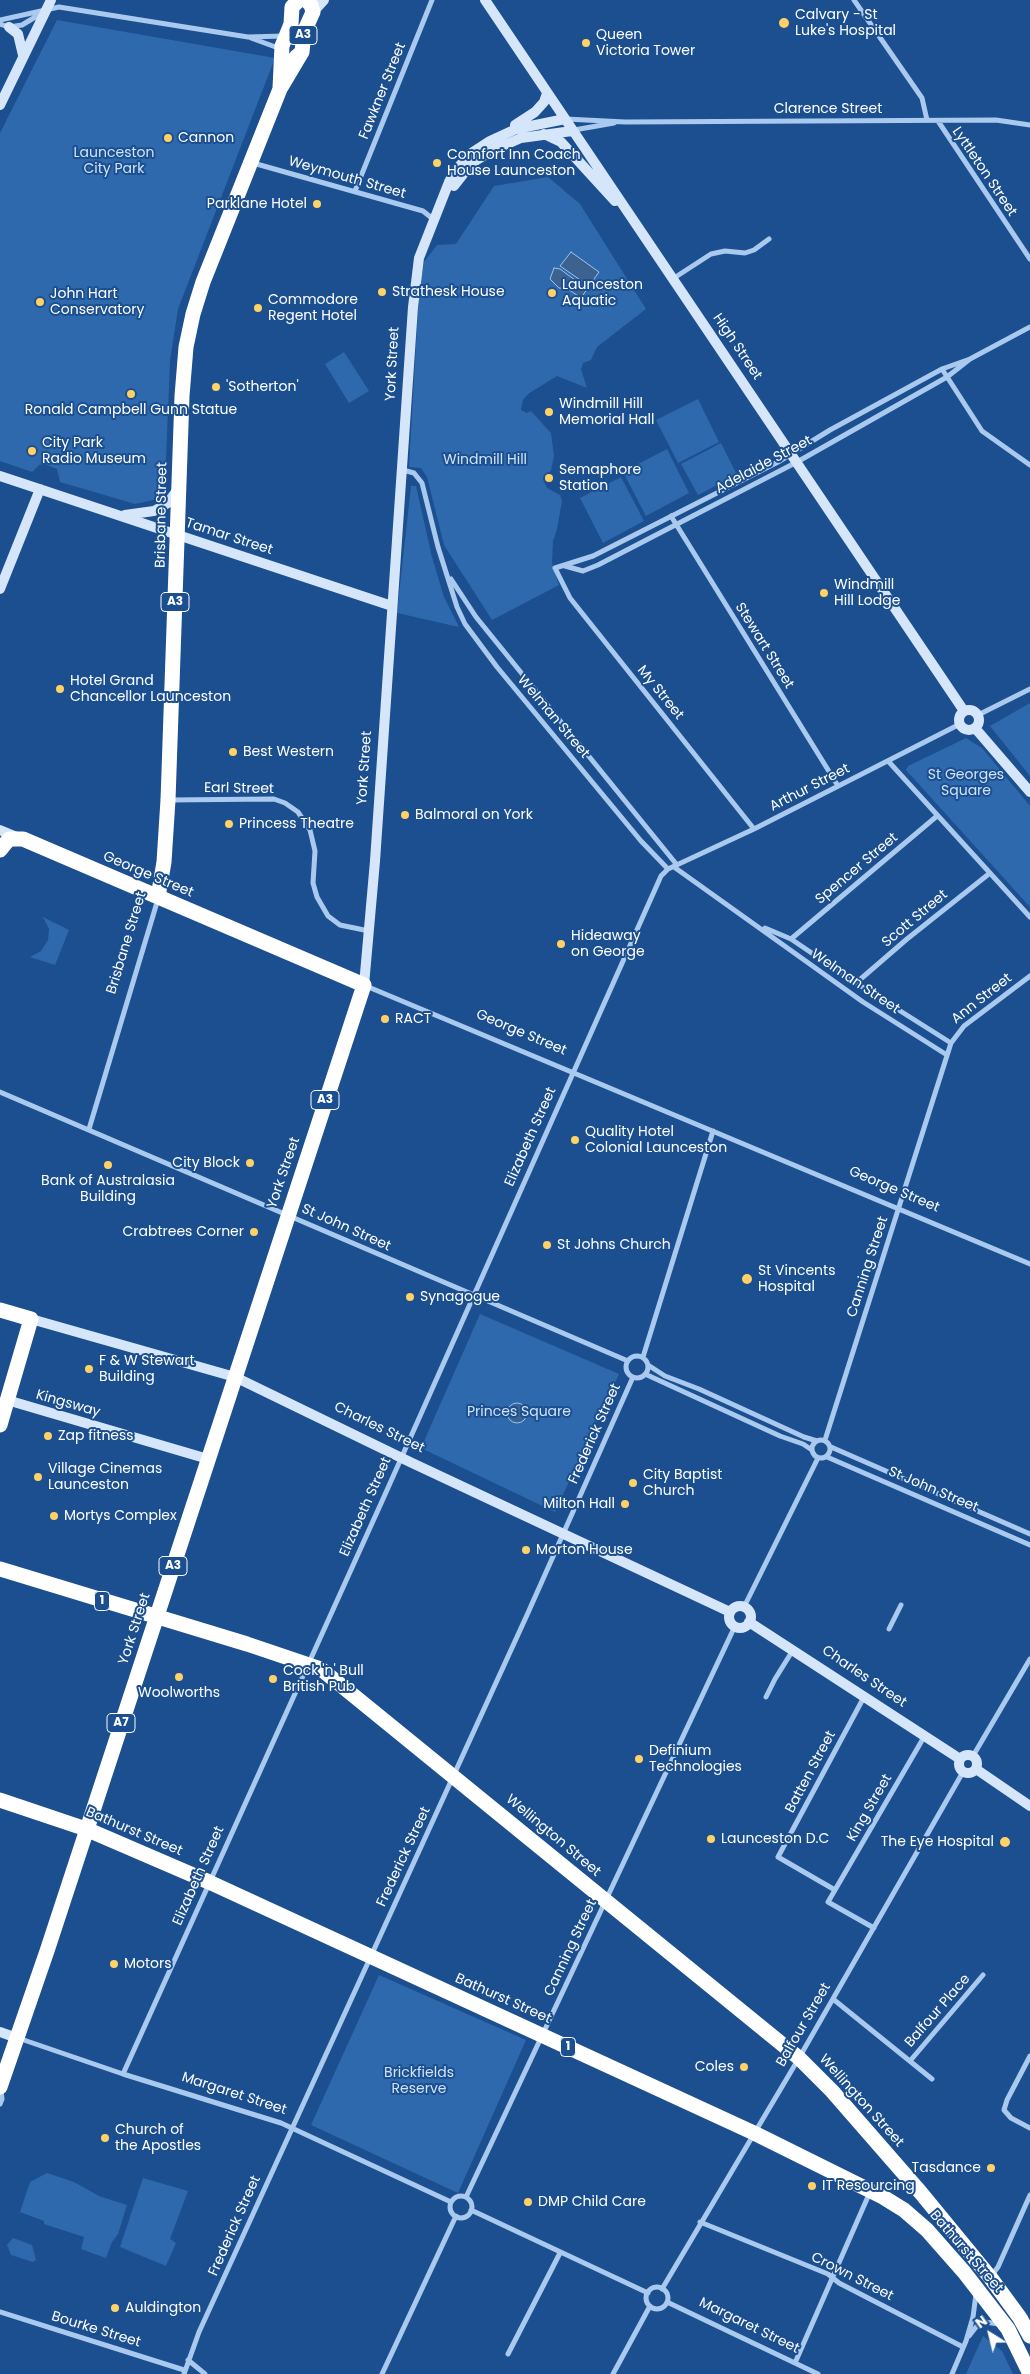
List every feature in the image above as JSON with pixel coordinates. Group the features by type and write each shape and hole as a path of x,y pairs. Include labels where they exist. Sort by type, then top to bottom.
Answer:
{"highway":[{"name":"A3","path":"306,2 302,52 294,57 282,51 292,19 306,2"},
{"name":"Brisbane Street","path":"280,89 282,51"},
{"name":"Brisbane Street","path":"158,897 164,862 168,800 182,383 189,329 203,282 280,89 302,52"},
{"path":"0,850 9,839 23,839"},
{"name":"George Street","path":"23,839 364,985"},
{"name":"York Street","path":"0,2087 364,985"},
{"name":"Charles Street","path":"0,1310 31,1319"},
{"path":"0,1425 31,1319"},
{"name":"Wellington Street","path":"0,1569 308,1663 321,1669 344,1686 799,2058 832,2091 901,2169 990,2277 1020,2318 1030,2336"},
{"name":"Bathurst Street","path":"0,1800 86,1828 209,1882 754,2133 892,2202 916,2220 975,2285 1008,2329 1030,2374"}],"street":[{"name":"Fawkner Street","path":"355,191 432,0"},
{"name":"High Street","path":"485,0 964,711"},
{"path":"854,0 922,98 927,120"},
{"path":"0,20 49,5 248,37 279,37 288,33"},
{"path":"4,26 25,24 49,5"},
{"path":"0,104 49,5"},
{"path":"4,26 18,34 23,55"},
{"path":"248,37 282,51"},
{"path":"498,137 535,112 544,102 547,93"},
{"name":"Clarence Street","path":"565,119 625,122 996,120 1030,125"},
{"name":"York Street","path":"364,985 370,932 403,470 414,286 419,258 449,182 463,161 479,147 498,137 527,126 565,119"},
{"name":"Lyttleton Street","path":"938,121 1030,259"},
{"name":"Clarence Street","path":"572,131 625,122"},
{"name":"York Street","path":"433,219 456,182 472,163 513,141 541,134 572,131"},
{"path":"541,134 560,142 630,216"},
{"name":"Weymouth Street","path":"252,163 423,211 433,219"},
{"path":"674,278 711,254 725,251 745,253 754,250 769,239"},
{"name":"Adelaide Street","path":"562,566 583,571 598,565 783,470 947,377 970,360 1030,327"},
{"name":"Adelaide Street","path":"555,568 593,556 778,462 830,430 942,369 970,360"},
{"path":"942,369 982,430 1030,465"},
{"path":"918,382 922,391"},
{"path":"894,395 899,404"},
{"path":"866,410 871,419"},
{"path":"830,430 835,439"},
{"path":"778,462 783,470"},
{"name":"Welman Street","path":"403,470 414,473 422,483 444,565 461,616 472,634 497,667 641,841 673,867 754,923 785,948 863,1002 947,1055"},
{"name":"Tamar Street","path":"0,476 392,606"},
{"path":"738,482 743,490"},
{"path":"119,515 154,511 168,503 178,488"},
{"path":"0,588 40,489"},
{"name":"Stewart Street","path":"671,516 838,786"},
{"path":"630,537 635,546"},
{"path":"606,549 611,558"},
{"path":"593,556 598,565"},
{"name":"Welman Street","path":"444,565 456,589 476,617 673,867"},
{"name":"My Street","path":"555,568 570,598 754,829"},
{"path":"978,715 1030,689"},
{"path":"974,710 978,715 979,723 976,728 967,730 960,724 959,718 964,711 974,710"},
{"name":"Arthur Street","path":"673,867 889,762 960,724"},
{"path":"976,728 1030,792"},
{"path":"889,762 1030,917"},
{"name":"Earl Street","path":"168,800 274,799 286,803 298,812 310,830 315,851 313,883 328,916 340,925 370,932"},
{"name":"Spencer Street","path":"791,938 938,816"},
{"name":"George Street","path":"0,830 23,839"},
{"name":"Elizabeth Street","path":"123,2074 473,1296 646,904 661,876 673,867"},
{"name":"Scott Street","path":"856,983 907,939 990,873"},
{"name":"Brisbane Street","path":"89,1129 158,897"},
{"name":"Welman Street","path":"754,923 791,938 856,983 951,1043"},
{"name":"Ann Street","path":"951,1043 964,1026 1030,976"},
{"name":"George Street","path":"364,985 1030,1264"},
{"name":"Canning Street","path":"825,1440 951,1043"},
{"name":"St John Street","path":"0,1092 628,1361"},
{"path":"713,1131 643,1357 648,1365 665,1376 699,1388 804,1437 817,1441 825,1440 831,1447 830,1453 827,1457 818,1458"},
{"name":"Charles Street","path":"31,1319 235,1377 730,1612"},
{"path":"643,1357 636,1356 628,1361 628,1372 633,1377 640,1378 646,1374 648,1365"},
{"path":"646,1374 774,1433 803,1444 812,1450 818,1458"},
{"name":"Frederick Street","path":"184,2372 193,2346 454,1775 633,1377"},
{"path":"696,1397 699,1388"},
{"path":"715,1406 720,1398"},
{"name":"Kingsway","path":"8,1400 208,1459"},
{"path":"742,1418 746,1409"},
{"path":"774,1433 778,1424"},
{"path":"812,1450 817,1441"},
{"name":"St John Street","path":"831,1447 938,1492 1030,1534"},
{"name":"St John Street","path":"827,1457 1030,1544"},
{"path":"744,1607 818,1458"},
{"path":"853,1468 858,1458"},
{"path":"933,1502 938,1492"},
{"path":"971,1518 975,1509"},
{"path":"889,1629 901,1605"},
{"path":"738,1606 744,1607 750,1613 749,1622 744,1627 735,1626 730,1622 730,1612 738,1606"},
{"name":"Charles Street","path":"749,1622 960,1759"},
{"name":"Canning Street","path":"466,2197 735,1626"},
{"path":"766,1697 793,1650"},
{"path":"973,1756 1029,1662"},
{"name":"Batten Street","path":"835,1890 778,1857 864,1697"},
{"name":"King Street","path":"835,1890 924,1737"},
{"path":"965,1756 973,1756 978,1763 976,1769 970,1774 963,1772 959,1765 960,1759 965,1756"},
{"path":"976,1769 1030,1806"},
{"name":"Balfour Street","path":"662,2288 799,2058 963,1772"},
{"path":"835,1890 828,1902 874,1928"},
{"name":"Balfour Place","path":"910,2061 983,1976"},
{"name":"Balfour Place","path":"833,1999 932,2080"},
{"name":"Margaret Street","path":"0,2032 292,2128 451,2202"},
{"path":"1030,2056 1007,2100 1004,2110 1011,2118 1030,2128"},
{"name":"York Street","path":"0,2087 2,2099 0,2104"},
{"path":"795,2364 870,2190"},
{"path":"990,2277 998,2267 1030,2195"},
{"path":"456,2197 466,2197 470,2201 471,2210 466,2216 456,2216 451,2212 451,2202 456,2197"},
{"path":"471,2210 560,2253 648,2292"},
{"path":"384,2373 456,2216"},
{"name":"Crown Street","path":"700,2222 828,2274 833,2279 963,2347"},
{"path":"508,2354 560,2253"},
{"name":"Wellington Street","path":"990,2277 1030,2322"},
{"path":"966,2341 975,2308 975,2285"},
{"path":"653,2288 662,2288 668,2296 668,2302 660,2309 650,2306 646,2298 648,2292 653,2288"},
{"name":"Margaret Street","path":"668,2302 818,2374"},
{"path":"613,2374 650,2306"},
{"name":"Bourke Street","path":"0,2312 184,2372"},
{"path":"952,2374 966,2341 976,2328 985,2322 994,2322 1008,2329"},
{"path":"188,2360 205,2374"}],"green space":[{"name":"Launceston City Park","path":"57,20 275,58 178,309 170,361 165,484 158,499 135,504 60,482 57,469 44,464 39,465 32,472 0,461 0,133"},
{"name":"Windmill Hill","path":"548,177 580,204 646,309 597,347 591,360 583,363 581,369 587,388 557,376 528,394 523,400 521,410 527,413 531,411 551,433 554,456 551,470 543,479 547,488 560,495 562,501 553,541 552,563 559,585 492,620 444,545 427,477 421,468 409,467 419,292 424,262 437,245 456,244 494,186"},
{"path":"344,352 369,391 349,403 325,364"},
{"path":"698,399 719,442 678,463 656,420"},
{"path":"721,443 737,475 698,495 681,464"},
{"path":"667,449 689,493 646,516 623,472"},
{"path":"621,477 644,521 603,543 580,498"},
{"path":"411,486 416,486 432,557 444,597 459,627 397,613"},
{"name":"St Georges Square","path":"1030,703 1030,776 990,726"},
{"name":"St Georges Square","path":"966,738 982,748 1030,806 1030,907 906,770 908,766"},
{"path":"43,917 69,930 55,965 30,957 41,951 48,940 49,929"},
{"name":"Princes Square","path":"480,1314 619,1374 555,1512 421,1448"},
{"name":"Brickfields Reserve","path":"379,1975 526,2040 458,2193 311,2125"},
{"path":"47,2173 74,2182 99,2196 127,2205 118,2234 112,2242 106,2258 81,2249 84,2237 44,2224 44,2221 20,2212 30,2182"},
{"path":"143,2178 188,2191 170,2239 176,2243 166,2266 120,2247"},
{"path":"13,2238 32,2245 36,2260 33,2262 11,2255 7,2245"},
{"path":"983,2336 1002,2351 1013,2374 966,2374"}],"shaded area":[{"path":"571,252 599,272 589,286 560,266"},
{"path":"554,268 560,269 587,289 581,298 568,289 559,288 550,279"},
{"path":"517,1403 524,1406 527,1413 524,1420 517,1423 510,1420 507,1413 510,1406"}],"place":[{"name":"Calvary - St Luke's Hospital","path":"784,23"},
{"name":"Queen Victoria Tower","path":"586,43"},
{"name":"Cannon","path":"168,138"},
{"name":"Comfort Inn Coach House Launceston","path":"437,163"},
{"name":"Parklane Hotel","path":"317,204"},
{"name":"Strathesk House","path":"382,292"},
{"name":"Launceston Aquatic","path":"552,293"},
{"name":"John Hart Conservatory","path":"40,302"},
{"name":"Commodore Regent Hotel","path":"258,308"},
{"name":"'Sotherton'","path":"216,387"},
{"name":"Ronald Campbell Gunn Statue","path":"131,394"},
{"name":"Windmill Hill Memorial Hall","path":"549,412"},
{"name":"City Park Radio Museum","path":"32,451"},
{"name":"Semaphore Station","path":"549,478"},
{"name":"Windmill Hill Lodge","path":"824,593"},
{"name":"Hotel Grand Chancellor Launceston","path":"60,689"},
{"name":"Best Western","path":"233,752"},
{"name":"Balmoral on York","path":"405,815"},
{"name":"Princess Theatre","path":"229,824"},
{"name":"Hideaway on George","path":"561,944"},
{"name":"RACT","path":"385,1019"},
{"name":"Quality Hotel Colonial Launceston","path":"575,1140"},
{"name":"City Block","path":"250,1163"},
{"name":"Bank of Australasia Building","path":"108,1165"},
{"name":"Crabtrees Corner","path":"254,1232"},
{"name":"St Johns Church","path":"547,1245"},
{"name":"St Vincents Hospital","path":"747,1279"},
{"name":"Synagogue","path":"410,1297"},
{"name":"F & W Stewart Building","path":"89,1369"},
{"name":"Zap fitness","path":"48,1436"},
{"name":"Village Cinemas Launceston","path":"38,1477"},
{"name":"City Baptist Church","path":"633,1483"},
{"name":"Milton Hall","path":"625,1504"},
{"name":"Mortys Complex","path":"54,1516"},
{"name":"Morton House","path":"526,1550"},
{"name":"Woolworths","path":"179,1677"},
{"name":"Cock 'n' Bull British Pub","path":"273,1679"},
{"name":"Definium Technologies","path":"639,1759"},
{"name":"Launceston D.C","path":"711,1839"},
{"name":"The Eye Hospital","path":"1005,1842"},
{"name":"Motors","path":"114,1964"},
{"name":"Coles","path":"744,2067"},
{"name":"Church of the Apostles","path":"105,2138"},
{"name":"Tasdance","path":"991,2168"},
{"name":"IT Resourcing","path":"812,2186"},
{"name":"DMP Child Care","path":"528,2202"},
{"name":"Auldington","path":"115,2308"}]}
